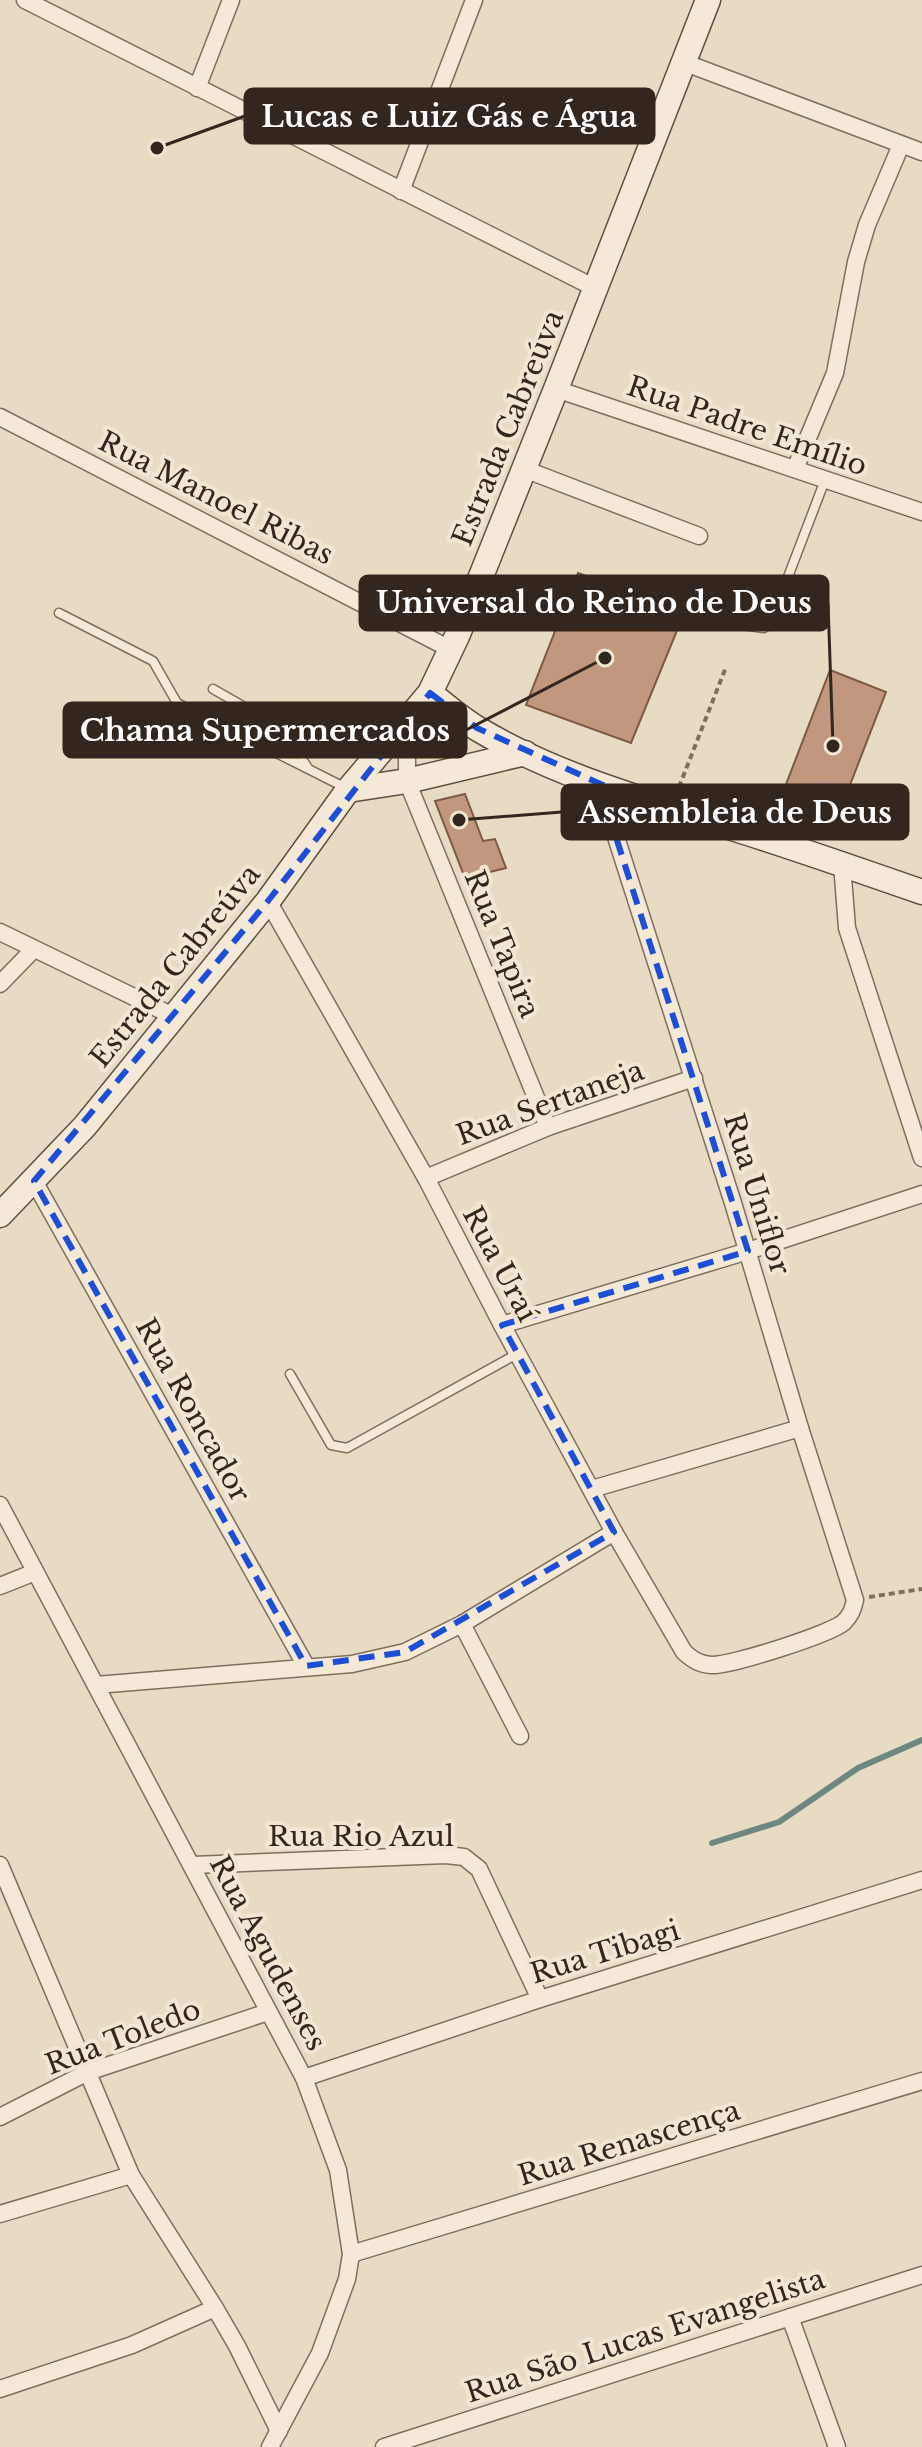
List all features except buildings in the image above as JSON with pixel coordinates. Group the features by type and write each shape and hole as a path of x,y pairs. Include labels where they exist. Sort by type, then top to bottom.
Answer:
{"main road":[{"name":"Estrada Cabreúva","path":"0,1215 85,1126 268,901 348,790 430,693 524,469 708,0"},
{"path":"430,693 477,728 525,753 616,791 922,892"},
{"path":"348,790 407,781 525,753"}],"street":[{"path":"25,0 595,288"},
{"path":"197,88 231,0"},
{"path":"401,191 474,0"},
{"path":"683,62 922,152"},
{"path":"795,469 835,373 856,262 867,225 901,145"},
{"name":"Rua Padre Emílio","path":"556,389 922,512"},
{"name":"Rua Manoel Ribas","path":"0,417 450,649"},
{"path":"524,469 699,536"},
{"path":"407,718 407,781"},
{"name":"Rua Tapira","path":"407,781 548,1127"},
{"name":"Rua Uniflor","path":"616,791 612,811 615,834 748,1251 854,1606"},
{"path":"842,864 847,928 922,1158"},
{"name":"Rua Uraí","path":"268,901 426,1178 614,1532 684,1652 695,1662 714,1665 830,1631 843,1623 854,1606"},
{"path":"0,932 173,1016"},
{"path":"0,984 34,949"},
{"name":"Rua Sertaneja","path":"426,1178 548,1127 694,1078"},
{"name":"Rua Roncador","path":"34,1181 306,1666"},
{"path":"502,1325 748,1251 922,1194"},
{"path":"592,1489 800,1428"},
{"name":"Rua Agudenses","path":"0,1505 304,2078 338,2170 351,2254 347,2279 320,2353 270,2447"},
{"path":"96,1685 352,1664 405,1652 462,1624 614,1532"},
{"path":"0,1586 35,1572"},
{"path":"462,1624 520,1736"},
{"name":"Rua Rio Azul","path":"193,1865 446,1855 464,1857 479,1869 540,1999"},
{"path":"0,1865 131,2175 237,2346 279,2431"},
{"name":"Rua Tibagi","path":"304,2078 540,1999 922,1880"},
{"name":"Rua Toledo","path":"0,2117 88,2072 268,2012"},
{"name":"Rua Renascença","path":"351,2254 922,2081"},
{"path":"0,2214 131,2175"},
{"name":"Rua São Lucas Evangelista","path":"384,2447 922,2275"},
{"path":"0,2389 132,2345 215,2308"},
{"path":"790,2317 837,2447"}],"lane":[{"path":"735,624 764,628 770,624 825,480"},
{"path":"59,613 153,661 177,703 348,790"},
{"path":"213,689 281,728 310,770"},
{"path":"290,1374 331,1445 347,1448 518,1354"}],"path":[{"path":"671,808 726,667"},
{"path":"854,1606 922,1589"}],"highlighted area":[{"path":"430,693 477,728 616,791 615,834 748,1251 502,1325 614,1532 405,1652 306,1666 34,1181 268,901"}],"waterway":[{"path":"712,1843 779,1822 858,1768 922,1740"}],"place":[{"name":"Lucas e Luiz Gás e Água","path":"157,148"},
{"name":"Chama Supermercados","path":"605,658"},
{"name":"Universal do Reino de Deus","path":"833,746"},
{"name":"Assembleia de Deus","path":"459,820"}]}
